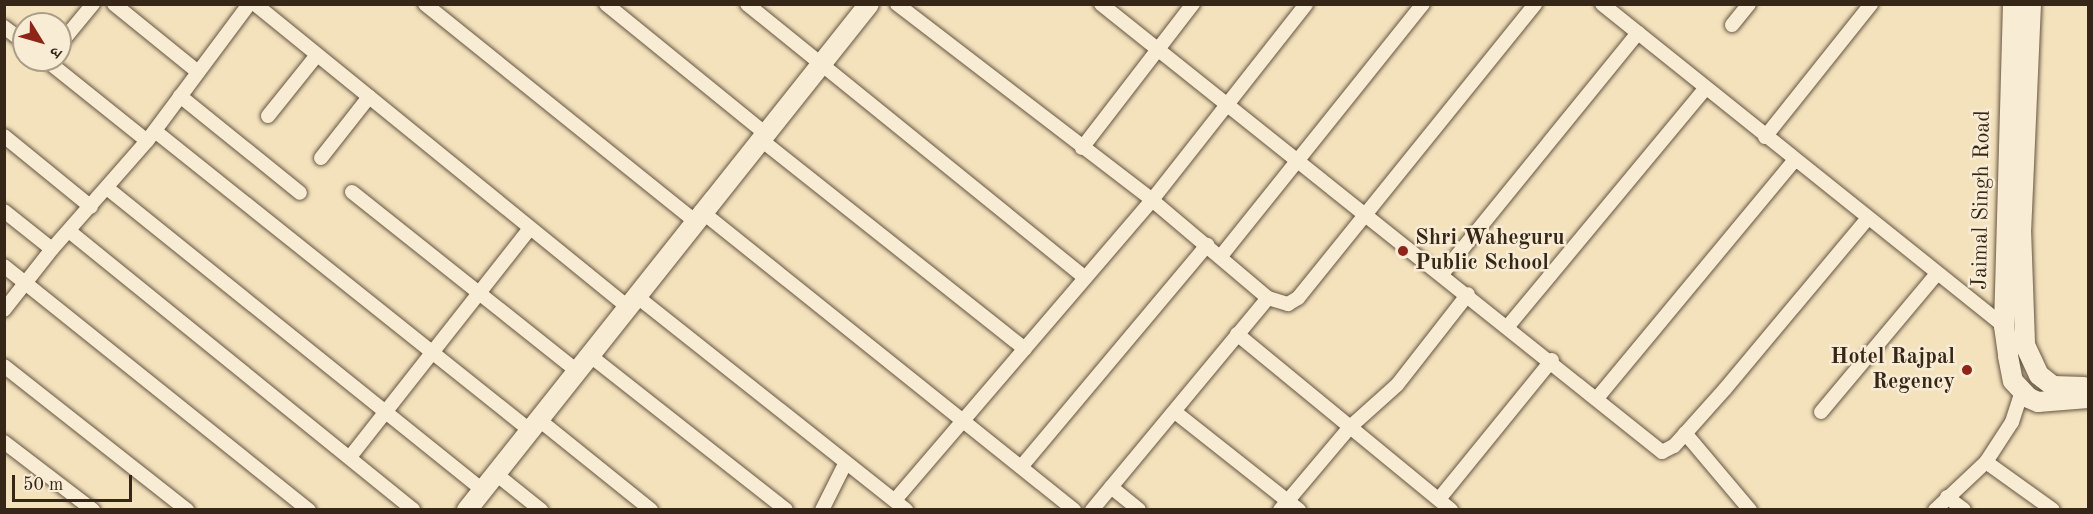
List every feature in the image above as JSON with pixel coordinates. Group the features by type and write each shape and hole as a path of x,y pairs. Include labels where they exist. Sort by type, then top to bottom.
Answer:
{"street":[{"path":"72,29 93,4"},
{"path":"114,4 198,72"},
{"path":"4,310 52,249 92,207 151,136 249,4"},
{"path":"255,4 531,228 631,300 906,510"},
{"path":"425,4 963,420 1074,510"},
{"path":"606,4 763,136 1024,349"},
{"path":"747,4 1085,278"},
{"path":"466,510 697,216 869,4"},
{"path":"897,4 1152,200 1268,298 1288,304 1298,298 1536,4"},
{"path":"1101,4 1228,103 1364,214 1509,325 1662,452 1674,446 1868,218"},
{"path":"1082,148 1193,4"},
{"path":"895,500 1152,200 1306,4"},
{"path":"1221,256 1423,4"},
{"path":"1602,4 1765,137 2004,326"},
{"path":"1732,25 1749,4"},
{"path":"1765,137 1871,4"},
{"name":"Jaimal Singh Road","path":"2013,4 2004,326 2013,381 2021,394"},
{"path":"2031,4 2021,229 2025,345 2039,375 2053,386 2068,389 2088,386"},
{"path":"1442,274 1638,33"},
{"path":"268,116 317,54"},
{"path":"63,72 433,351 651,510"},
{"path":"1509,325 1706,88"},
{"path":"180,96 300,193"},
{"path":"321,158 369,97"},
{"path":"4,136 92,207"},
{"path":"1598,397 1795,160"},
{"path":"107,188 482,490"},
{"path":"352,192 576,370"},
{"path":"4,211 52,249"},
{"path":"350,457 531,228"},
{"path":"69,231 413,510"},
{"path":"1021,467 1207,246"},
{"path":"4,266 309,510"},
{"path":"1821,412 1937,274"},
{"path":"1283,505 1349,428 1397,385 1468,294"},
{"path":"1092,510 1268,298"},
{"path":"1237,334 1450,510"},
{"path":"588,354 786,510"},
{"path":"1439,499 1552,360"},
{"path":"4,366 187,510"},
{"path":"1935,510 1986,462 2012,422 2021,394 2038,402 2088,398"},
{"path":"1174,412 1283,505 1299,510"},
{"path":"1685,433 1750,510"},
{"path":"4,442 93,510"},
{"path":"1986,462 2053,510"},
{"path":"822,510 845,464"},
{"path":"496,474 541,510"},
{"path":"1111,487 1139,510"},
{"path":"1947,497 1964,510"},
{"path":"285,510 295,498"}],"place":[{"name":"Shri Waheguru Public School","path":"1403,251"},
{"name":"Hotel Rajpal Regency","path":"1967,370"}]}
